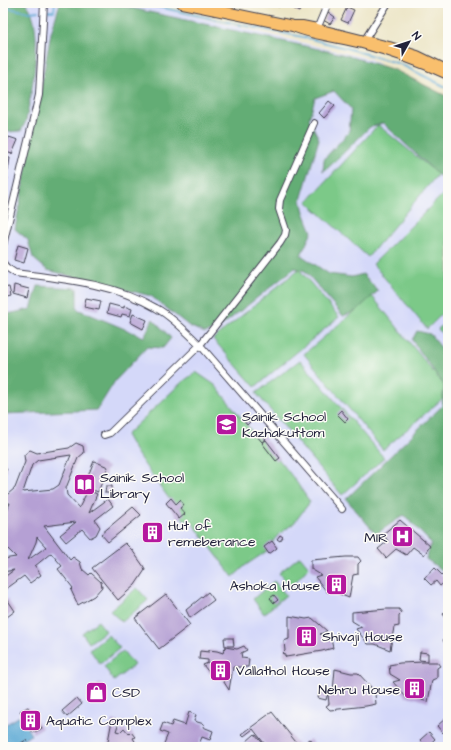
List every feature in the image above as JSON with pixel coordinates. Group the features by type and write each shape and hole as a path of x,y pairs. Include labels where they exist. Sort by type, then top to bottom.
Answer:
{"main road":[{"path":"182,3 217,6 303,30 362,43 420,61 448,74"},
{"path":"293,26 317,29 417,56 448,71"}],"street":[{"path":"3,244 38,95 44,3"},
{"path":"317,29 328,3"},
{"path":"364,41 388,3"},
{"path":"104,435 110,433 200,345 285,235 286,230 280,216 279,209 280,200 314,123"},
{"path":"3,263 15,274 89,283 143,301 158,309 182,327 200,345 342,509"}],"shaded area":[{"name":"Sainik School Kazhakuttom","path":"3,3 139,3 370,59 448,101 448,747 3,747"}],"green space":[{"path":"3,3 26,3 32,14 36,43 33,77 26,121 21,131 6,132 3,134"},
{"path":"60,3 108,3 346,55 395,70 448,97 448,184 383,123 370,127 328,168 323,171 324,159 349,132 351,109 334,91 315,98 309,119 319,139 301,200 312,232 301,255 329,274 352,277 363,274 378,291 356,311 343,316 305,271 295,268 220,327 205,333 189,326 151,296 47,270 33,258 28,240 15,229 51,33"},
{"path":"378,125 438,174 368,257 307,202"},
{"path":"448,189 448,308 427,329 373,264"},
{"path":"299,269 339,317 255,387 213,339"},
{"path":"38,286 77,288 77,309 144,337 153,319 171,338 163,348 147,347 115,381 97,410 3,414 3,315 31,309"},
{"path":"372,296 448,390 448,394 383,450 304,354"},
{"path":"448,320 448,341 438,329"},
{"path":"417,331 430,334 448,356 448,568 443,571 426,559 431,543 404,515 376,534 346,499 442,406 444,385 412,340"},
{"path":"300,360 384,458 342,495 256,393"},
{"path":"196,372 215,385 254,434 277,457 310,502 294,523 277,536 267,551 246,565 233,577 191,521 184,520 139,457 126,435 181,383"},
{"path":"300,556 309,567 290,588 279,573"},
{"path":"274,581 286,595 264,614 253,599"},
{"path":"137,588 148,600 122,622 110,611"},
{"path":"98,621 106,631 89,643 82,633"},
{"path":"108,635 120,648 100,664 90,650"},
{"path":"123,651 134,665 114,681 104,666"}],"water":[{"path":"20,716 31,735 11,747 3,747 3,726"}],"building":[{"path":"270,3 281,3 279,7"},
{"path":"289,3 303,3 299,12 288,6"},
{"path":"347,7 354,10 348,23 341,20"},
{"path":"328,12 335,17 330,24 323,20"},
{"path":"329,101 335,106 324,118 319,113"},
{"path":"9,137 18,140 12,154 3,151"},
{"path":"4,157 10,158 8,171 3,170"},
{"path":"3,177 8,178 3,192"},
{"path":"18,245 28,248 24,263 14,260"},
{"path":"14,285 29,289 27,298 13,294"},
{"path":"9,287 11,296 3,298 3,288"},
{"path":"86,298 101,301 99,310 84,307"},
{"path":"109,304 124,308 124,306 132,309 130,316 122,314 121,317 107,313"},
{"path":"133,314 147,320 143,329 130,322"},
{"path":"341,410 348,419 345,422 337,414"},
{"path":"247,417 250,422 247,425 243,420"},
{"path":"260,432 266,439 262,442 256,435"},
{"path":"266,440 280,458 276,461 262,443"},
{"path":"76,443 83,446 84,453 78,458 66,488 67,495 79,508 88,490 97,494 89,513 108,499 113,506 95,520 100,527 96,535 90,538 82,529 66,542 60,535 76,522 44,526 70,560 73,557 80,562 82,569 89,575 91,573 101,582 102,587 94,596 78,605 71,590 73,588 58,569 62,566 51,553 35,566 41,575 30,583 24,576 6,589 3,584 3,578 14,570 3,572 3,559 16,557 8,549 3,548 3,521 10,503 3,503 3,495 8,494 15,488 25,462 24,455 30,450 37,453 69,448","holes":["71,455 59,485 53,489 23,492 32,465 38,460","37,537 46,547 28,560 36,542"]},
{"path":"94,461 108,467 98,492 84,486"},
{"path":"3,464 7,470 3,473"},
{"path":"106,486 112,486 112,493 105,493"},
{"path":"171,498 176,504 180,500 184,505 180,508 185,514 179,519 166,503"},
{"path":"133,507 141,515 108,542 101,534"},
{"name":"MIR","path":"400,520 430,546 424,555 413,547 406,555 396,549 386,558 378,549 388,541 383,534"},
{"name":"Hut of remeberance","path":"153,527 158,534 152,538 147,532"},
{"path":"280,535 283,537 280,541 277,539"},
{"path":"272,541 277,548 269,554 264,547"},
{"path":"125,543 132,550 145,570 135,585 118,600 92,568"},
{"name":"Ashoka House","path":"358,557 361,561 358,564 358,574 353,575 349,598 334,592 327,592 315,577 321,575 311,569 311,560"},
{"path":"435,568 447,580 440,586 436,581 431,585 424,578"},
{"path":"208,592 214,600 190,618 186,610"},
{"path":"166,594 190,625 159,649 135,618"},
{"path":"274,595 278,600 274,603 270,598"},
{"path":"7,599 15,611 3,620 3,601"},
{"path":"399,609 402,613 399,616 399,626 394,627 390,650 375,644 368,644 356,629 362,627 352,621 352,612"},
{"path":"448,610 448,621 443,614"},
{"name":"Shivaji House","path":"289,616 306,619 312,618 327,631 320,634 331,639 333,648 286,657 283,653 285,651 284,641 289,639"},
{"path":"224,638 233,638 234,646 225,646"},
{"name":"Vallathol House","path":"244,646 247,650 241,653 242,658 249,659 248,667 233,667 229,690 222,679 222,673 217,672 212,676 203,665 208,663 208,660 199,659 200,651 209,652 209,650 223,653 225,647 237,649"},
{"path":"420,652 428,653 428,661 419,660"},
{"name":"Nehru House","path":"437,662 440,666 437,668 437,678 432,680 428,702 412,697 406,697 393,682 400,680 390,674 389,665"},
{"path":"335,669 358,673 371,687 365,689 375,694 376,704 330,710 326,706 329,704 328,694 333,692"},
{"name":"CSD","path":"100,683 107,690 93,701 87,693"},
{"path":"320,691 328,692 326,700 318,698"},
{"path":"77,698 82,704 67,717 62,711"},
{"name":"Aquatic Complex","path":"28,707 42,728 33,733 20,711"},
{"path":"189,712 196,715 194,721 204,724 203,727 213,731 210,740 202,737 198,747 163,746 168,734 160,731 163,723 171,726 173,721 185,725"},
{"path":"272,712 299,746 298,747 267,747 253,729 244,736 242,734"},
{"path":"446,718 448,721 448,728 443,733 437,726"},
{"path":"112,720 119,722 116,731 120,732 124,728 129,734 131,732 135,737 133,738 137,745 134,747 107,747"},
{"path":"429,732 435,739 426,747 420,740"},
{"path":"255,734 266,747 250,747 246,742"},
{"path":"310,739 316,747 299,747"},
{"path":"26,740 29,745 27,747 19,747 18,745"}],"waterway":[{"path":"48,11 54,11 55,3"},
{"path":"141,3 303,37 346,48 400,64 448,88"},
{"path":"3,7 29,12 38,11"}],"place":[{"name":"Sainik School Kazhakuttom","path":"226,424"},
{"name":"Sainik School Library","path":"85,485"},
{"name":"Hut of remeberance","path":"152,533"},
{"name":"MIR","path":"403,537"},
{"name":"Ashoka House","path":"336,585"},
{"name":"Shivaji House","path":"307,636"},
{"name":"Vallathol House","path":"220,670"},
{"name":"Nehru House","path":"415,689"},
{"name":"CSD","path":"97,692"},
{"name":"Aquatic Complex","path":"31,720"}]}
